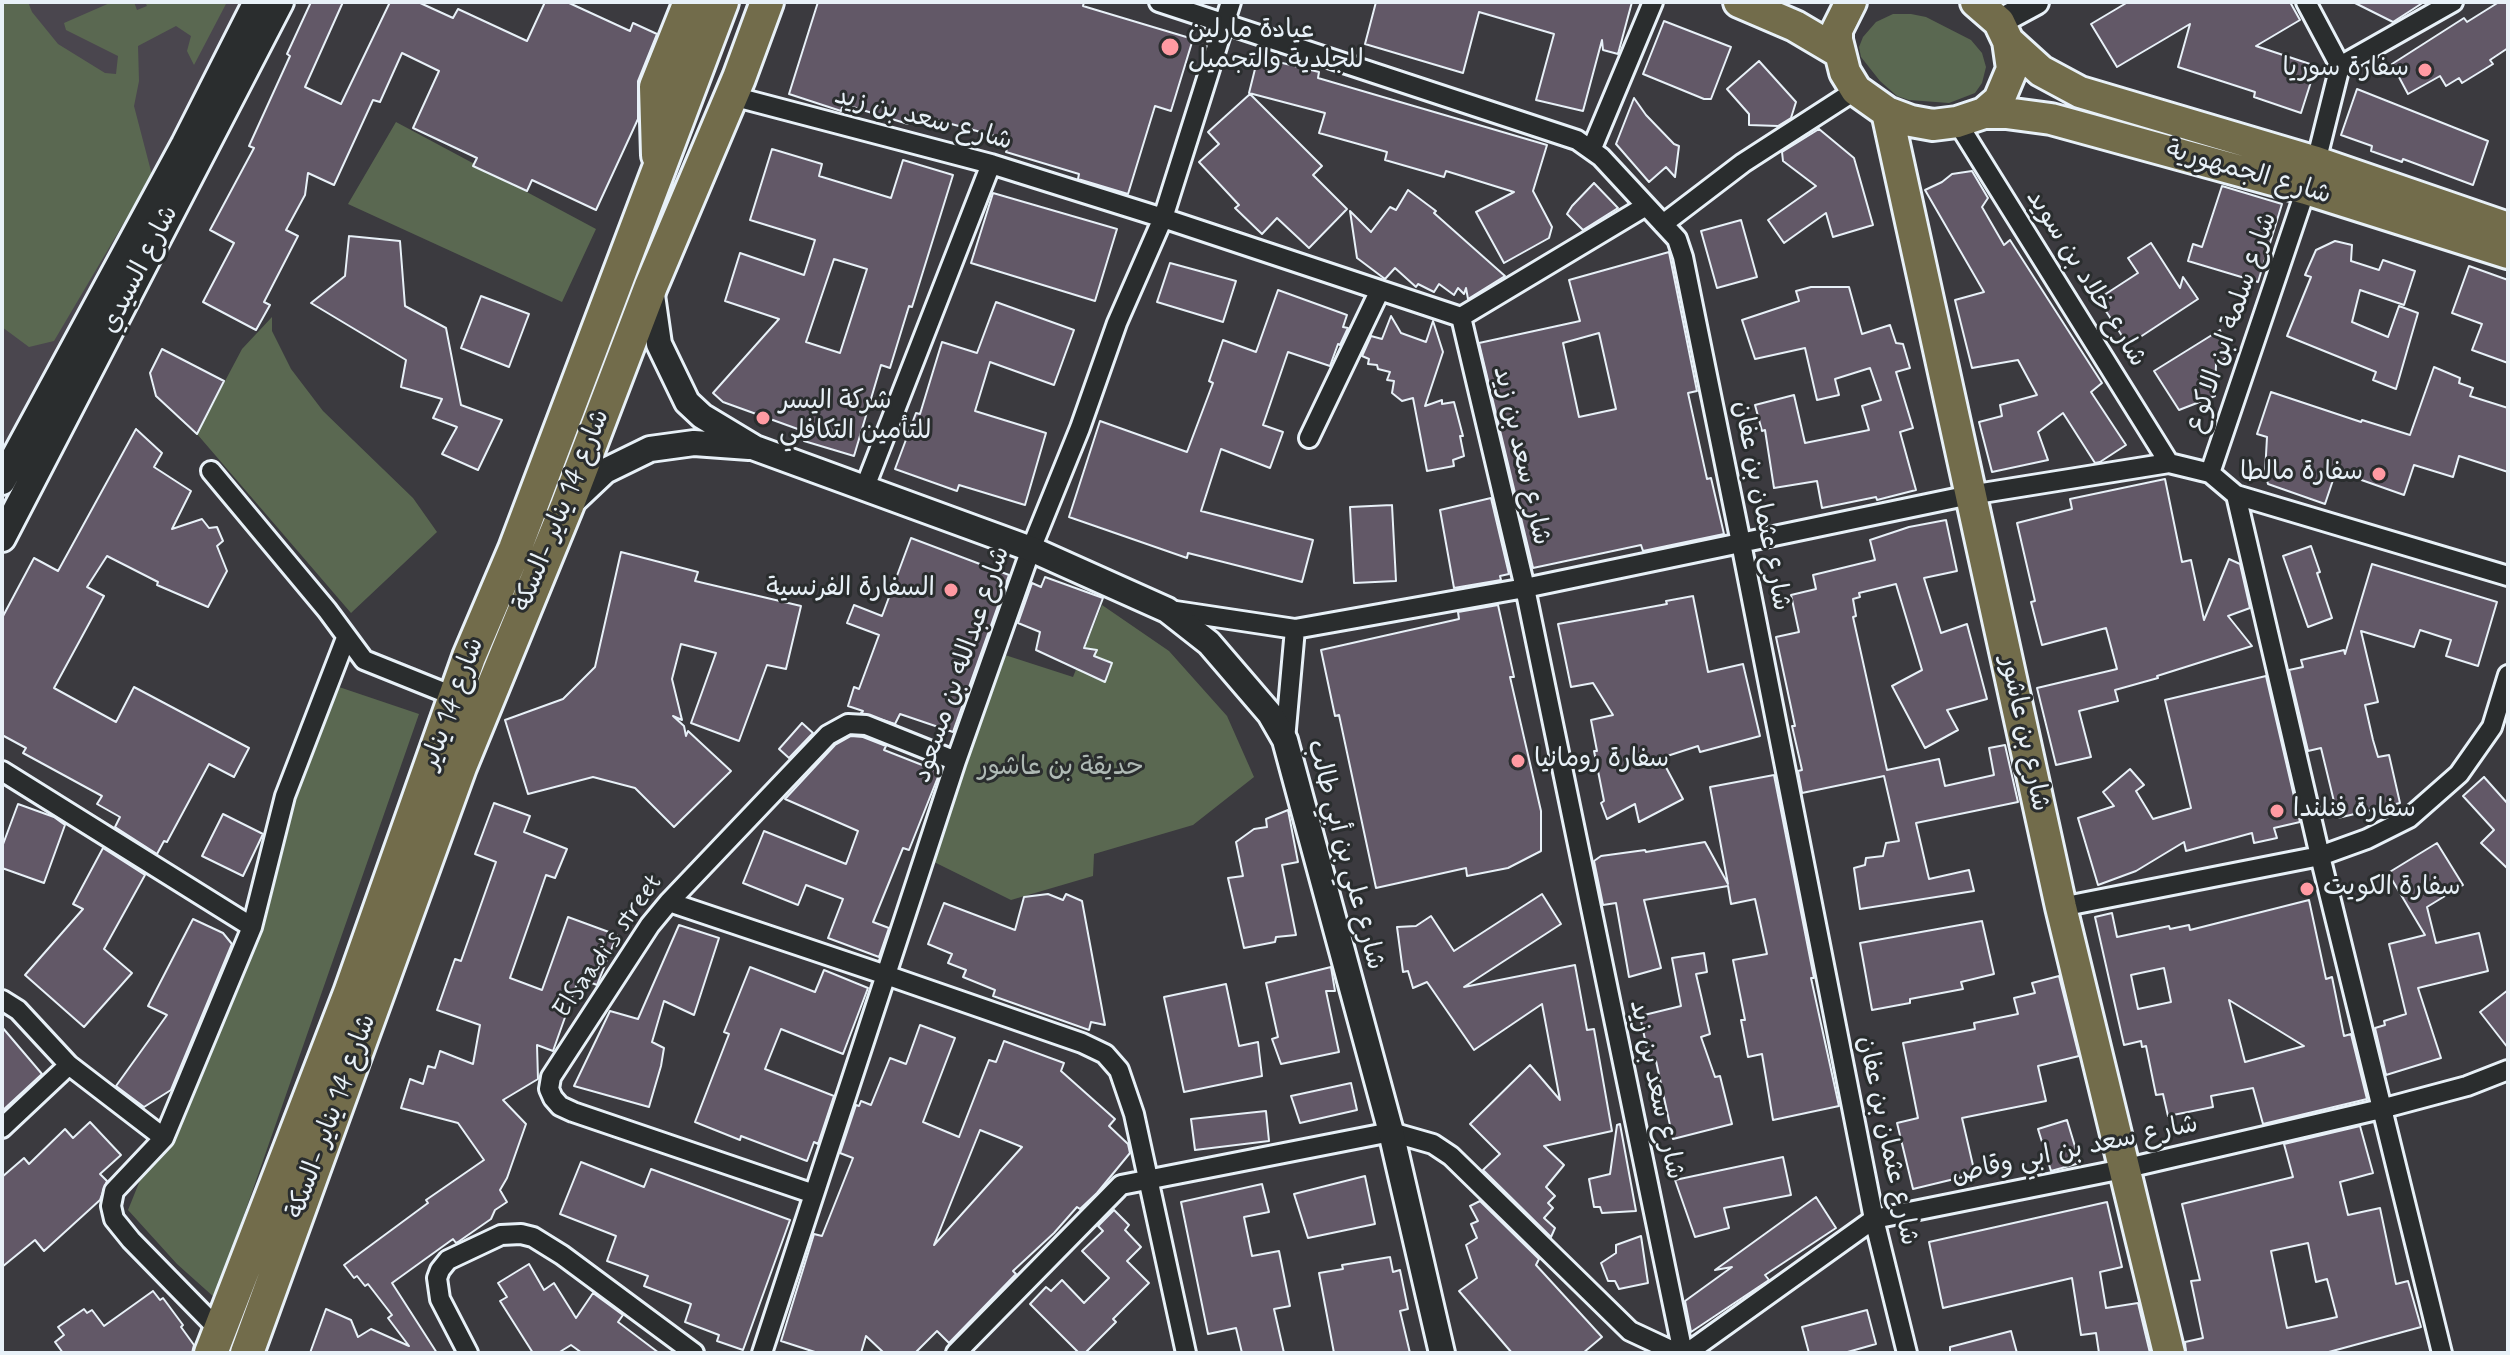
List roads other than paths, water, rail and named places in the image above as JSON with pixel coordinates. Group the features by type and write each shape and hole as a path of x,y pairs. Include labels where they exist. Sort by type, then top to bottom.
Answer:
{"highway":[{"path":"657,171 656,87 690,2"},
{"name":"شارع 14 يناير","path":"216,1342 350,993 469,657 515,549 722,2"},
{"name":"شارع 14 يناير -السكة","path":"247,1353 460,767 767,2"}],"main road":[{"name":"شارع السيدي","path":"2,481 185,144 257,2"},
{"name":"شارع السيدي","path":"2,538 280,2"},
{"path":"1739,2 1795,26 1839,52"},
{"path":"1851,2 1837,30 1845,72 1856,90"},
{"path":"1970,117 1999,100 2012,69 1994,22"},
{"name":"شارع الجمهورية","path":"1994,22 2041,71 2080,92 2311,175 2508,253"},
{"name":"شارع الجمهورية","path":"1856,90 1887,112 1911,121 1933,125 2006,113 2051,119 2311,175 2508,228"},
{"name":"شارع بن عاشور","path":"1887,112 2061,907 2169,1353"}],"street":[{"name":"شارع عثمان بن عفان","path":"1159,2 1557,133 1592,148 1677,239 1741,543 1874,1219 1907,1353"},
{"name":"شارع عبدالله بن مسعود","path":"764,1352 956,761 1031,549 1080,428 1117,323 1163,218 1231,2"},
{"path":"1592,148 1653,2"},
{"path":"1994,22 2036,2"},
{"path":"2306,2 2340,66 2453,2"},
{"name":"شارع سلمة ابن الاكوع","path":"2210,473 2311,175 2340,66"},
{"name":"شارع سعد بن زيد","path":"735,87 1163,218 1461,317 1525,588 1682,1353"},
{"path":"1663,224 1743,163 1856,90"},
{"name":"شارع خلاد بن سويد","path":"1970,117 2169,463"},
{"path":"865,487 991,164"},
{"path":"1461,317 1646,206"},
{"name":"شارع علي بن أبي طالب","path":"651,286 659,344 687,402 702,416 755,448 1031,549 1167,610 1209,643 1270,714 1285,740 1391,1132 1442,1353"},
{"path":"1309,438 1380,290"},
{"name":"شارع علي بن أبي طالب","path":"567,506 605,471 650,449 694,443 755,448"},
{"path":"1167,610 1295,629 1525,588 1970,495 2169,463 2210,473 2236,495 2508,576"},
{"path":"211,471 327,610 364,660 456,697"},
{"path":"2236,495 2320,856 2442,1353"},
{"path":"1285,740 1295,629"},
{"path":"216,1342 114,1219 111,1206 114,1191 164,1138 252,927 285,796 346,638"},
{"path":"2061,907 2320,856 2367,839 2409,818 2459,774 2492,727 2508,675"},
{"name":"ElSaadi’s street","path":"814,1194 573,1112 560,1106 553,1098 549,1089 551,1077 650,925 828,735 848,724 866,725 956,761"},
{"path":"2,771 252,927"},
{"path":"669,902 1082,1043 1105,1054 1119,1070 1128,1092 1186,1353"},
{"path":"2,1000 18,1010 69,1065 164,1138"},
{"path":"2,1128 69,1065"},
{"name":"شارع سعد بن ابي وقاص","path":"1682,1353 1874,1219 2123,1169 2381,1109 2467,1086 2508,1070"},
{"path":"956,1353 1121,1185 1391,1132 1433,1144 1451,1156 1630,1331 1682,1353"},
{"path":"468,1353 440,1299 437,1278 448,1260 501,1235 521,1234 533,1237 562,1255 694,1353"}],"place":[{"name":"عيادة مارلين للجلدية والتجميل","path":"1170,47"},
{"name":"سفارة سوريا","path":"2425,70"},
{"name":"شركة اليسر للتأمين التكافلي","path":"763,418"},
{"name":"سفارة مالطا","path":"2379,474"},
{"name":"السفارة الفرنسية","path":"951,590"},
{"name":"سفارة رومانيا","path":"1518,761"},
{"name":"سفارة فنلندا","path":"2277,811"},
{"name":"سفارة الكويت","path":"2307,889"}],"park label":[{"name":"حديقة بن عاشور","path":"1061,769"}]}
